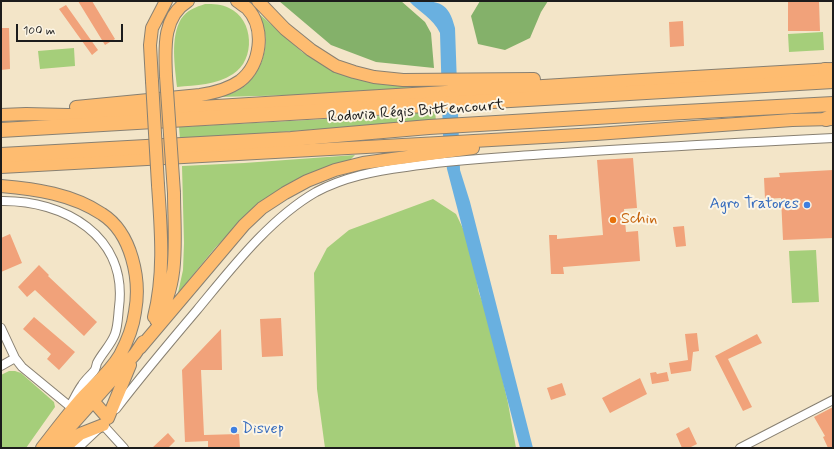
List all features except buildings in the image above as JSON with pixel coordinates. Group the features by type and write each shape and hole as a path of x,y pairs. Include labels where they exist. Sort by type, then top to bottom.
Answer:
{"highway":[{"name":"Rodovia Régis Bittencourt","path":"1,130 426,99 458,91 831,73"},
{"name":"Rodovia Régis Bittencourt","path":"1,155 291,139 430,127 833,104"}],"main road":[{"path":"150,328 159,297 161,265 150,45 152,28 166,1"},
{"path":"64,448 80,434 106,421 137,351 150,328 164,308 168,298 174,264 174,193 166,76 166,37 174,13 181,5 188,1"},
{"path":"26,114 85,106 200,95 213,93 240,82 250,72 257,55 259,45 254,20 247,9 236,1"},
{"path":"258,1 285,29 311,50 336,66 374,77 403,80 427,80 458,91 504,79 625,81 831,73"},
{"path":"1,115 68,115 426,99"},
{"path":"42,448 71,408 88,399 137,351 244,225 255,214 272,202 307,181 351,166 431,154 596,134 792,120 831,119"},
{"path":"1,167 431,154"},
{"path":"1,186 40,190 70,198 103,214 117,228 123,237 136,277 136,312 130,334 120,355 51,448"},
{"path":"88,399 106,421"}],"street":[{"path":"462,151 641,148 833,138"},
{"path":"78,448 106,421 138,380 226,276 268,230 301,202 335,183 431,154"},
{"path":"1,201 24,202 47,207 70,215 81,221 93,232 110,253 120,282 120,303 115,333 97,363 94,372 82,384 71,408 26,371 15,358 1,328"},
{"path":"97,363 101,364 109,362 120,355"},
{"path":"1,366 15,358"},
{"path":"740,448 833,400"},
{"path":"106,421 124,448"}],"green space":[{"path":"279,1 401,1 425,22 431,33 434,68 376,62 331,45"},
{"path":"480,1 548,1 541,12 530,38 505,50 478,44 471,16"},
{"path":"205,4 217,4 226,7 237,13 243,21 249,40 246,59 240,68 226,78 206,84 177,87 174,61 175,35 181,19 186,13"},
{"path":"256,11 302,52 326,66 377,82 420,87 298,95 219,97 235,92 244,86 251,80 261,64 264,56 265,37 264,28"},
{"path":"823,32 824,50 789,52 788,34"},
{"path":"74,48 75,66 40,69 38,51"},
{"path":"435,111 436,121 180,139 179,127 381,116"},
{"path":"355,155 349,161 235,227 215,248 178,293 183,270 184,243 182,166"},
{"path":"433,199 456,214 468,239 479,293 489,320 508,403 516,448 325,448 317,389 314,273 327,248 349,230"},
{"path":"816,250 819,302 792,303 789,251"},
{"path":"9,371 21,373 54,402 55,407 26,448 1,448 1,375"}],"water":[{"path":"409,1 427,1 440,4 449,12 455,28 460,170 470,202 533,448 520,448 447,169 443,135 440,33 434,23"}],"place":[{"name":"Agro Tratores","path":"807,205"},
{"name":"Schin","path":"613,220"},
{"name":"Disvep","path":"234,430"}]}
